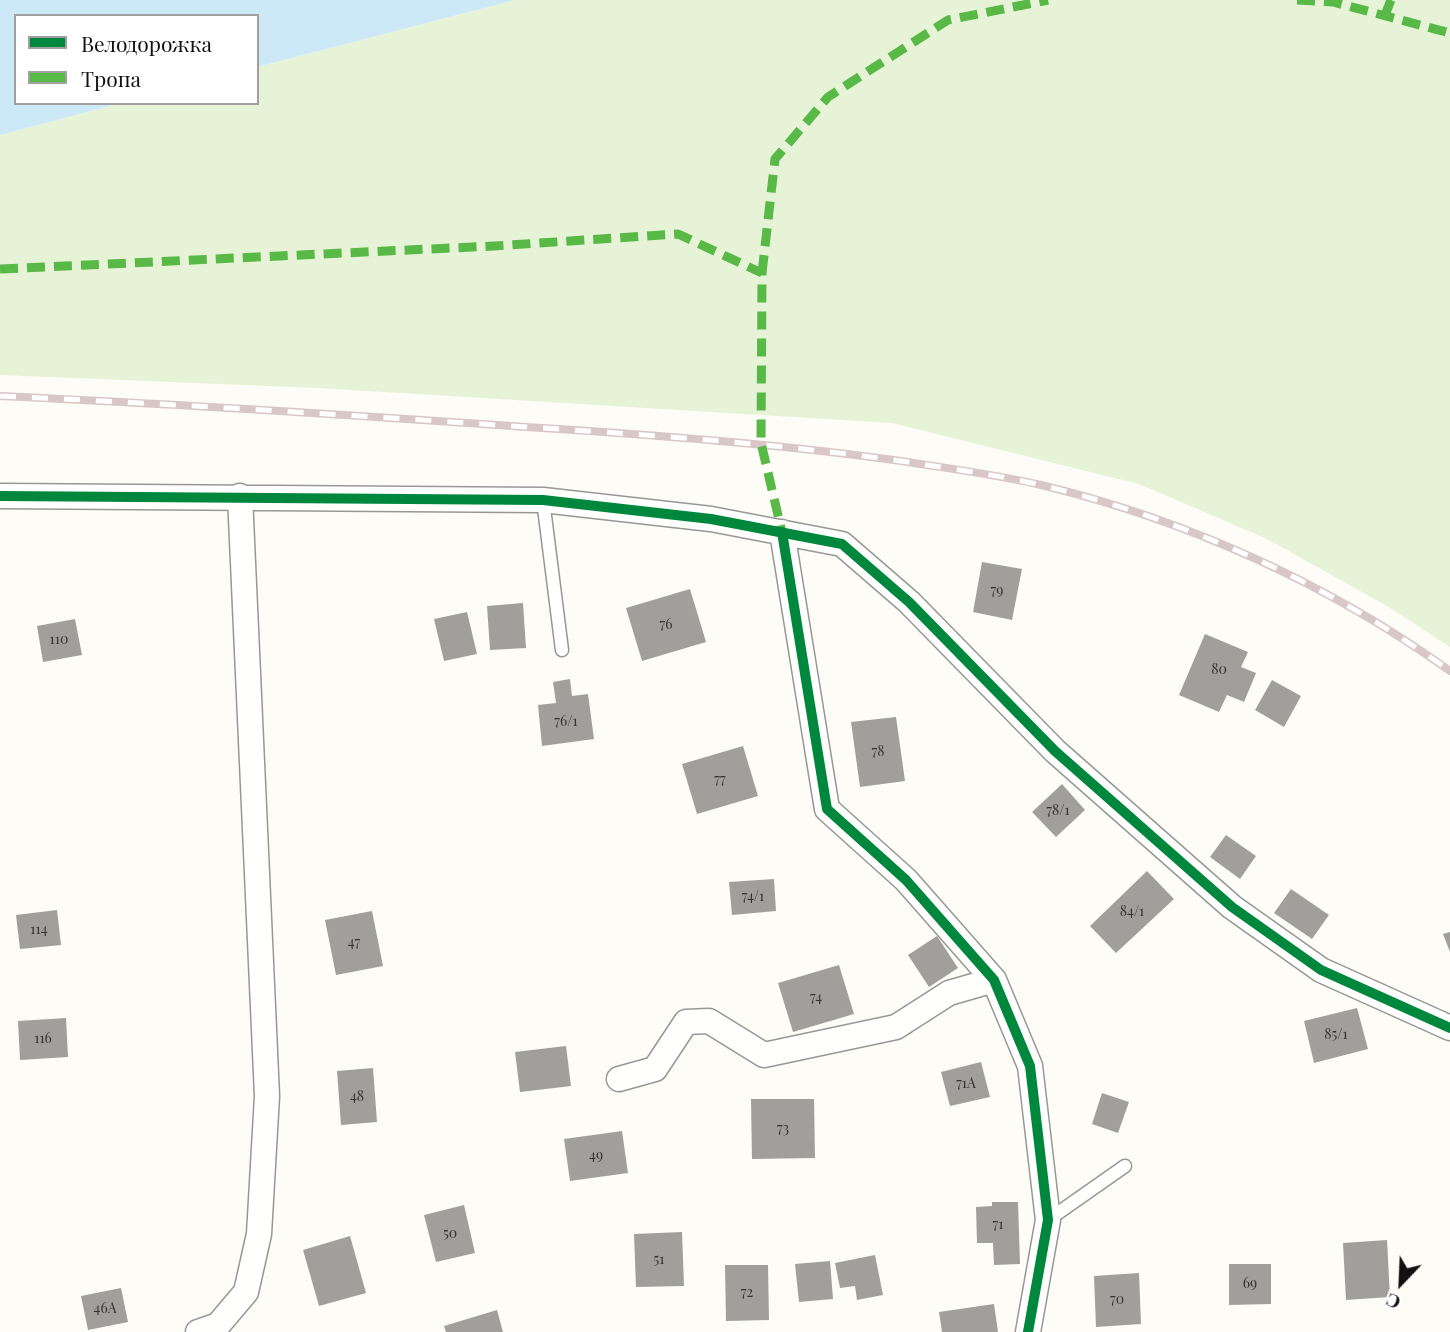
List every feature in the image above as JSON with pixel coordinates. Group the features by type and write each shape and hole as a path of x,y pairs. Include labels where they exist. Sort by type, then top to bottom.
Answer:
{"street":[{"path":"0,496 543,500 710,519 842,544 909,602 1055,751 1232,907 1321,970 1450,1028"},
{"path":"198,1332 218,1325 246,1292 259,1234 267,1096 240,496"},
{"path":"782,533 827,809 906,880 995,980 1030,1066 1048,1220 1028,1332"},
{"path":"620,1079 655,1069 686,1022 709,1021 764,1055 896,1027 949,993 995,980"}],"lane":[{"path":"543,500 562,650"},
{"path":"1048,1220 1125,1166"}],"green space":[{"path":"515,0 1450,0 1450,647 1387,606 1267,539 1139,484 892,423 318,388 0,375 0,135 113,105 259,105 259,66"}],"water":[{"path":"0,0 515,0 259,66 259,14 14,14 14,105 113,105 0,135"}],"building":[{"path":"982,562 1022,569 1012,620 973,612"},
{"path":"690,589 706,642 642,661 626,608"},
{"path":"523,603 526,648 490,650 487,606"},
{"path":"467,612 477,654 444,661 434,619"},
{"path":"75,619 82,655 43,662 37,626"},
{"path":"1205,634 1248,652 1241,667 1256,673 1244,702 1227,695 1219,712 1179,695"},
{"path":"570,679 572,696 588,694 594,739 542,746 538,705 556,703 553,682"},
{"path":"1272,680 1301,696 1284,727 1255,710"},
{"path":"896,717 905,781 860,787 851,722"},
{"path":"743,746 758,796 697,814 682,764"},
{"path":"1062,784 1085,810 1056,837 1032,812"},
{"path":"1226,835 1256,856 1240,879 1210,857"},
{"path":"1147,871 1174,899 1116,953 1090,926"},
{"path":"774,879 776,911 732,915 729,882"},
{"path":"1291,889 1329,915 1312,939 1274,913"},
{"path":"57,910 61,945 20,949 16,915"},
{"path":"372,911 383,966 336,975 325,920"},
{"path":"1450,932 1450,952 1443,934"},
{"path":"937,936 958,968 929,987 908,955"},
{"path":"839,965 854,1014 793,1032 778,983"},
{"path":"1357,1008 1368,1049 1314,1063 1304,1021"},
{"path":"66,1018 68,1057 20,1060 18,1021"},
{"path":"566,1046 571,1086 520,1092 515,1052"},
{"path":"981,1062 990,1097 950,1106 941,1072"},
{"path":"373,1068 377,1122 341,1125 337,1071"},
{"path":"1102,1093 1129,1102 1118,1133 1092,1124"},
{"path":"751,1099 814,1099 815,1158 752,1159"},
{"path":"622,1131 628,1173 570,1181 564,1139"},
{"path":"992,1202 1018,1202 1020,1264 994,1265 993,1243 977,1243 976,1207 992,1206"},
{"path":"464,1205 475,1253 436,1262 424,1215"},
{"path":"682,1232 684,1286 636,1287 634,1234"},
{"path":"350,1236 366,1293 319,1306 303,1250"},
{"path":"1387,1240 1390,1297 1346,1300 1343,1243"},
{"path":"875,1255 883,1295 857,1300 855,1286 840,1288 835,1263"},
{"path":"830,1261 833,1299 799,1302 795,1264"},
{"path":"1229,1264 1271,1264 1271,1304 1229,1305"},
{"path":"725,1265 768,1265 769,1320 726,1321"},
{"path":"1139,1273 1141,1324 1096,1327 1094,1276"},
{"path":"121,1288 128,1322 88,1330 81,1296"},
{"path":"994,1304 998,1332 942,1332 939,1312"},
{"path":"497,1310 503,1332 446,1332 444,1326"}],"railway":[{"path":"0,396 670,437 860,456 1008,478 1096,499 1203,536 1255,558 1356,610 1450,671"}],"marked path":[{"path":"762,273 775,159 828,97 948,20 1048,0"},
{"path":"1297,0 1333,2 1450,33"},
{"path":"1385,15 1391,0"},
{"path":"0,269 494,246 678,234 762,273 761,443 782,532"}],"cycle path":[{"path":"0,496 543,500 711,519 842,544 909,602 1055,751 1232,907 1321,970 1450,1028"},
{"path":"782,532 827,809 906,880 994,980 1030,1066 1048,1220 1028,1332"}]}
